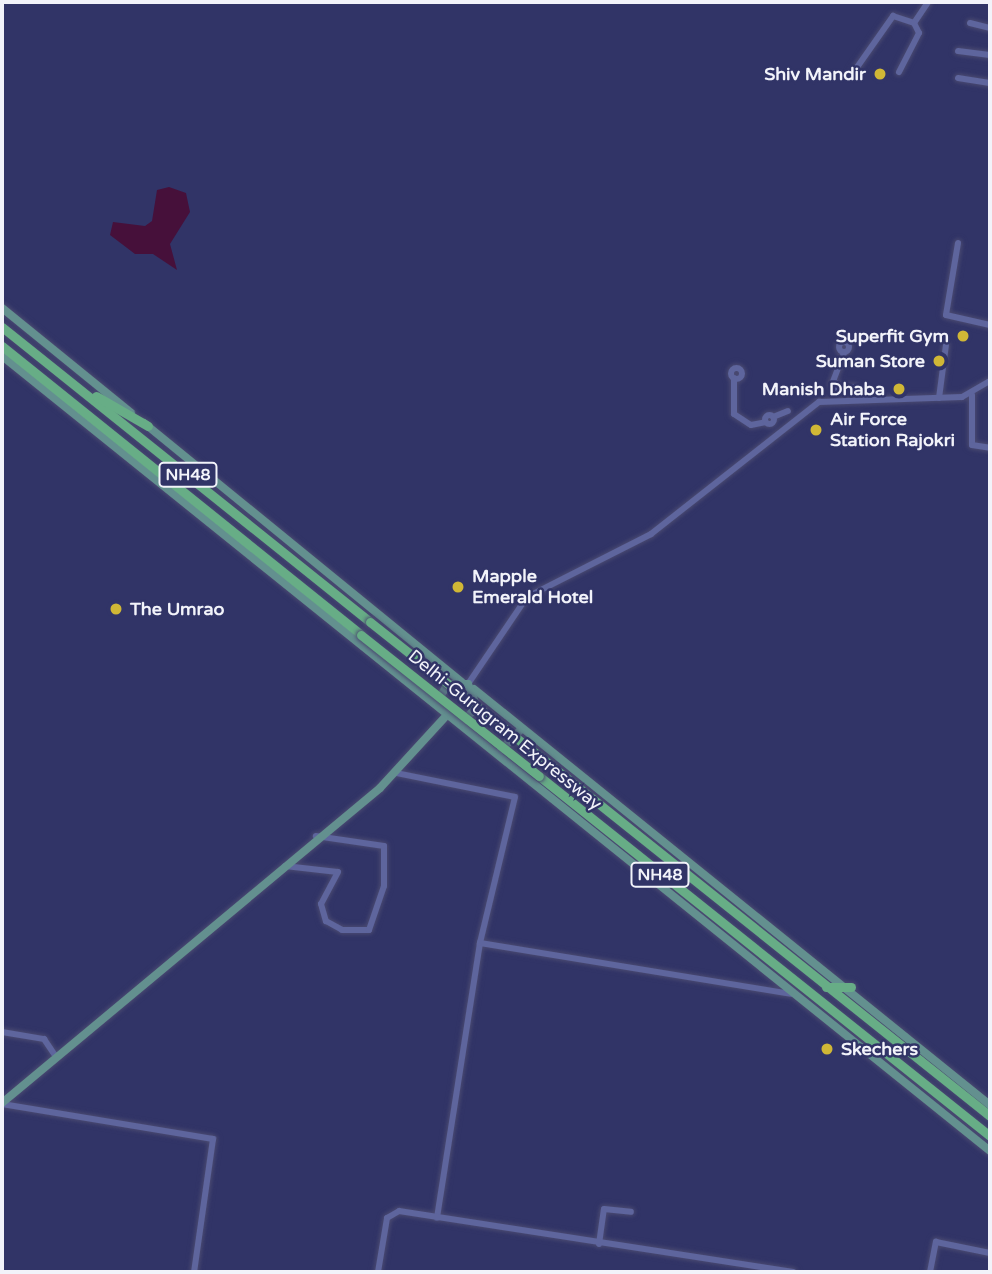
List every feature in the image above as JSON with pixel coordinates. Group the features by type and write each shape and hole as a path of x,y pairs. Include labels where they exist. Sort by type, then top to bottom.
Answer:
{"highway":[{"name":"Delhi-Gurugram Expressway","path":"2,327 990,1116"},
{"name":"Delhi-Gurugram Expressway","path":"2,346 360,635 990,1136"},
{"path":"79,387 148,426"},
{"path":"826,987 851,987"}],"main road":[{"path":"2,308 408,638 851,987 990,1105"},
{"path":"2,357 384,664 446,717 502,758 791,994 990,1151"},
{"path":"384,664 407,661 408,638"},
{"path":"446,717 442,689 468,685"},
{"path":"2,1104 316,836 396,773 446,717 474,714 468,685"},
{"path":"502,758 504,743 522,728"}],"street":[{"path":"914,23 928,2"},
{"path":"853,73 888,18 914,23"},
{"path":"899,72 919,39 914,23"},
{"path":"970,23 990,28"},
{"path":"958,51 990,55"},
{"path":"958,78 990,83"},
{"path":"958,243 946,315 990,325"},
{"path":"939,398 946,345"},
{"path":"468,685 527,597 651,534 781,432 828,400 835,386 844,352"},
{"path":"734,378 734,414 751,425 770,421 788,411"},
{"path":"828,400 972,395 990,381"},
{"path":"835,386 855,387"},
{"path":"972,395 972,445 990,448"},
{"path":"770,421 781,432"},
{"path":"396,773 515,797 480,943 437,1218"},
{"path":"283,866 338,872 321,904 324,918 342,930 369,930 385,883 384,846 316,836"},
{"path":"480,943 791,994"},
{"path":"2,1032 44,1039 56,1057"},
{"path":"2,1104 214,1139 194,1272"},
{"path":"598,1244 604,1209 631,1212"},
{"path":"378,1272 390,1213 793,1272"},
{"path":"930,1272 936,1242 990,1253"}],"shaded area":[{"path":"169,187 186,193 190,212 170,244 177,270 153,254 135,254 110,235 113,222 145,226 152,221 157,190"}],"place":[{"name":"Shiv Mandir","path":"880,74"},
{"name":"Superfit Gym","path":"963,336"},
{"name":"Suman Store","path":"939,361"},
{"name":"Manish Dhaba","path":"899,389"},
{"name":"Air Force Station Rajokri","path":"816,430"},
{"name":"Mapple Emerald Hotel","path":"458,587"},
{"name":"The Umrao","path":"116,609"},
{"name":"Skechers","path":"827,1049"}]}
